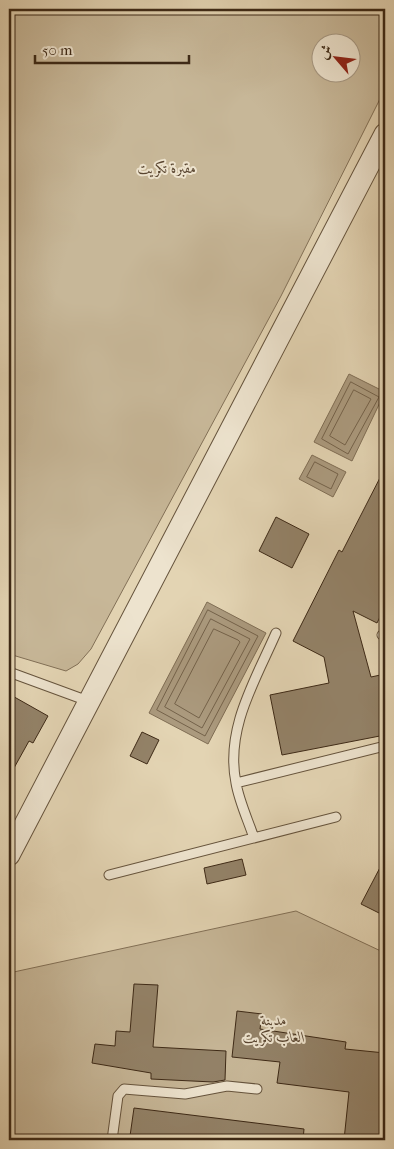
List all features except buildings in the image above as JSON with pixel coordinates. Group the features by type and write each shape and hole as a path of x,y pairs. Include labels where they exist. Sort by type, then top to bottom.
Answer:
{"street":[{"path":"9,855 385,134"}],"lane":[{"path":"254,838 236,784 232,755 236,726 276,633"},
{"path":"9,672 88,701"},
{"path":"236,784 385,746"},
{"path":"109,874 336,816"},
{"path":"112,1140 118,1096 124,1089 185,1094 227,1086 257,1089"}],"green space":[{"name":"مقبرة تكريت","path":"9,9 385,9 385,89 281,296 91,649 78,664 66,671 9,654"},
{"name":"مدينة العاب تكريت","path":"296,911 385,953 385,1140 9,1140 9,973"}],"water":[{"path":"349,374 385,392 352,461 314,442"},
{"path":"312,455 346,472 333,497 299,479"},
{"path":"207,602 266,633 208,744 149,713"}]}
